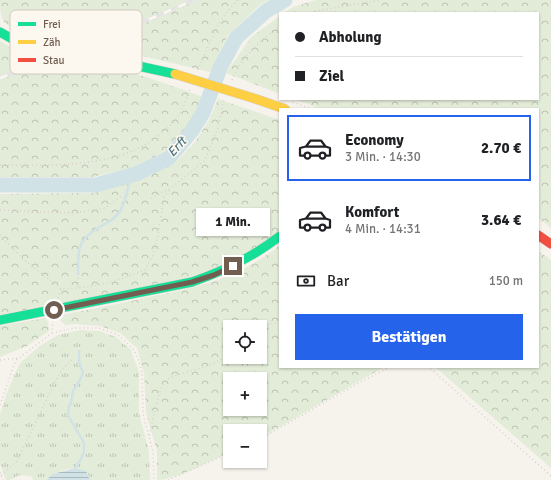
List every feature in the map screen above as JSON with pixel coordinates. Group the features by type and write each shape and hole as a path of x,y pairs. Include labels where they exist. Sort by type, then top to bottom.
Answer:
{"main road":[{"path":"0,32 10,38"},
{"path":"142,67 175,74 256,99 287,105"},
{"path":"539,236 551,244"},
{"path":"0,320 192,282 214,275 233,266 266,248 279,237"}],"path":[{"path":"198,70 220,21 226,11 238,0"},
{"path":"314,12 381,0"},
{"path":"232,80 237,69 247,56 265,38 279,29"},
{"path":"0,165 79,163 109,158 137,150 156,139 177,118 192,83"},
{"path":"0,235 21,257 61,289 109,284 145,270 153,255 164,197 171,188 205,160 218,128 224,100"},
{"path":"287,105 306,108"},
{"path":"151,198 171,188"},
{"path":"0,210 75,213 105,208 122,195"},
{"path":"78,274 78,288"},
{"path":"52,333 54,310"},
{"path":"267,326 279,321"},
{"path":"0,405 14,365 18,358 52,333 75,328 99,328 118,335 134,350 139,361 142,374 143,414 153,452 154,480"},
{"path":"0,360 18,358"},
{"path":"149,436 160,390 166,380 177,375 205,367 223,358"},
{"path":"1,475 17,461 59,374 73,359"},
{"path":"267,435 388,368"},
{"path":"429,368 551,476"},
{"path":"168,480 223,456"},
{"path":"0,472 3,480"}],"green space":[{"path":"0,0 269,0 261,4 228,35 210,72 142,56 142,10 10,10 10,26 5,23 2,18"},
{"path":"316,0 551,0 551,228 539,219 539,108 318,108 297,100 539,100 539,12 286,12 293,7"},
{"path":"279,17 279,94 226,73 251,37"},
{"path":"0,41 10,46 10,74 135,74 203,97 188,125 167,150 135,167 93,177 0,177"},
{"path":"218,99 279,120 279,231 264,243 231,262 190,277 0,315 0,194 93,193 133,182 174,164 195,142 209,120"},
{"path":"279,246 279,368 382,368 267,434 267,424 223,424 223,455 173,477 157,480 157,451 146,413 144,373 137,348 120,333 100,326 75,324 65,325 60,320 61,315 188,289 220,279 266,256"},
{"path":"539,252 551,260 551,468 436,368 539,368"},
{"path":"45,318 48,322 49,331 27,346 0,357 0,326"},
{"path":"80,330 99,331 116,337 131,350 139,372 139,413 149,451 150,480 90,480 89,476 75,468 61,471 52,475 46,480 33,480 31,476 20,475 10,480 6,480 0,465 0,415 6,395 17,369 21,362 41,345 58,335"}],"shaded area":[{"path":"75,468 86,471 90,480 46,480 53,474"}],"waterway":[{"name":"Erft","path":"0,185 96,185 136,174 169,158 191,132 203,113 220,68 236,38 266,11 285,0"},
{"path":"78,273 78,256 81,244 84,239 112,219 120,211 131,175"},
{"path":"75,468 84,452 84,443 68,415 73,391 83,373 79,361 79,351"}],"railway":[{"path":"142,22 194,0"},
{"path":"0,78 10,74"}],"traffic: fast":[{"path":"0,32 10,38"},
{"path":"142,67 175,74"},
{"path":"0,320 192,282 238,263 270,244 279,237"}],"traffic: slow":[{"path":"175,74 256,99"},
{"path":"256,99 282,108"}],"traffic: jam":[{"path":"539,236 551,244"}],"route":[{"path":"54,310 192,282 214,275 233,266"}]}
